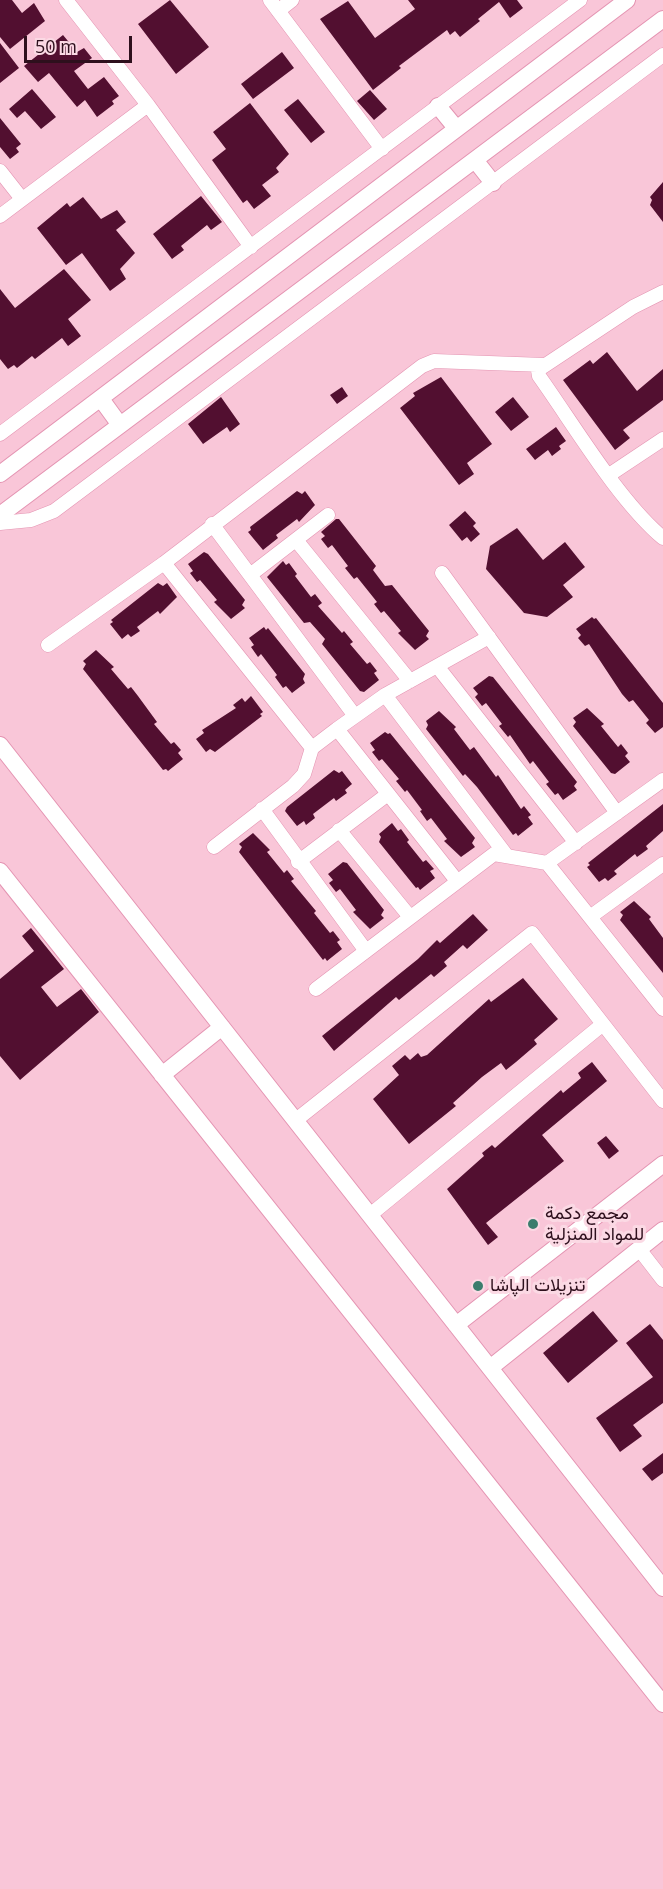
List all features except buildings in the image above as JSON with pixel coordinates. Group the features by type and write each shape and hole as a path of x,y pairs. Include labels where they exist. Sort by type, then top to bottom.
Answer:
{"street":[{"path":"66,0 148,105 251,247"},
{"path":"292,0 274,5 382,149"},
{"path":"0,434 580,0"},
{"path":"0,474 627,0"},
{"path":"0,515 663,19"},
{"path":"0,523 31,520 54,511 663,55"},
{"path":"0,216 148,105"},
{"path":"438,106 456,128"},
{"path":"475,160 493,183"},
{"path":"0,171 22,199"},
{"path":"663,292 633,307 538,370 539,376 609,475 642,517 663,537"},
{"path":"48,645 164,563 212,524 422,366 435,361 544,365"},
{"path":"101,399 120,425"},
{"path":"609,475 663,439"},
{"path":"250,575 328,514"},
{"path":"212,524 355,716"},
{"path":"296,540 410,681"},
{"path":"164,563 312,748"},
{"path":"442,573 617,813"},
{"path":"214,847 293,786 304,774 312,748 385,695 489,637"},
{"path":"437,666 576,843"},
{"path":"385,695 507,856"},
{"path":"337,729 457,881"},
{"path":"0,745 663,1588"},
{"path":"547,863 663,780"},
{"path":"298,862 388,794"},
{"path":"262,809 298,862 366,951"},
{"path":"339,830 410,918"},
{"path":"316,989 485,858 494,854 547,863 663,1009"},
{"path":"0,871 663,1704"},
{"path":"590,917 660,871"},
{"path":"296,1120 532,933 663,1101"},
{"path":"370,1215 603,1024"},
{"path":"162,1075 222,1027"},
{"path":"456,1325 663,1164"},
{"path":"490,1368 663,1230"},
{"path":"639,1249 663,1280"}],"place":[{"name":"مجمع دكمة للمواد المنزلية","path":"533,1224"},
{"name":"تنزيلات الپاشا","path":"478,1286"}]}
